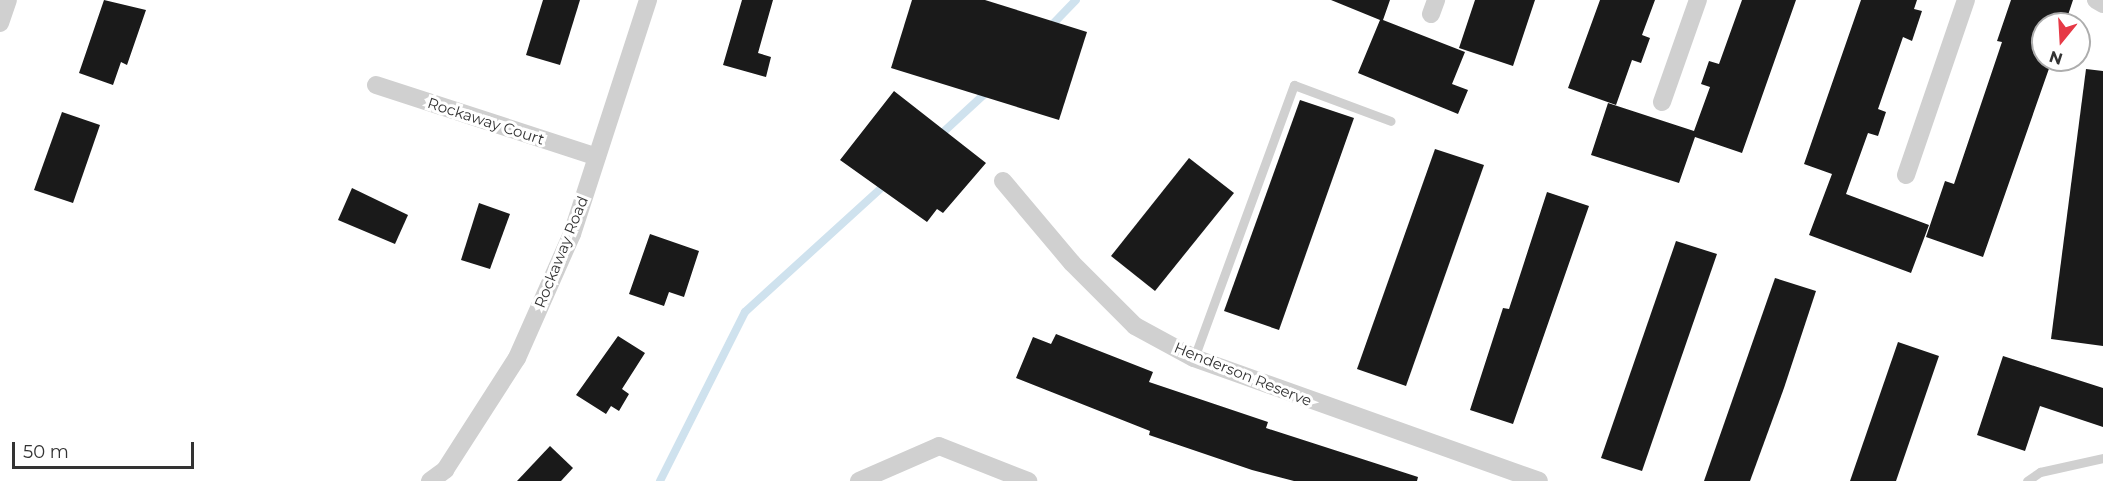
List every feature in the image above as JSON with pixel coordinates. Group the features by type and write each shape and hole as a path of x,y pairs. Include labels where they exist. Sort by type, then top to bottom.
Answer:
{"street":[{"path":"0,22 8,0"},
{"name":"Rockaway Road","path":"430,481 446,470 517,358 572,234 648,0"},
{"path":"1662,102 1698,0"},
{"path":"1906,175 1966,0"},
{"path":"2096,0 2103,4"},
{"name":"Rockaway Court","path":"376,85 597,157"},
{"name":"Henderson Reserve","path":"1004,181 1071,263 1135,326 1194,358 1539,481"},
{"path":"859,481 939,446 1028,481"}],"lane":[{"path":"1194,358 1294,86 1391,121"},
{"path":"2027,481 2040,472 2103,458"}],"building":[{"path":"104,0 146,10 127,65 121,62 113,85 79,73"},
{"path":"543,0 580,0 560,65 526,55"},
{"path":"742,0 773,0 758,53 771,57 766,77 723,65"},
{"path":"912,0 985,0 1087,32 1059,120 891,68"},
{"path":"1331,0 1390,0 1383,20 1465,52 1452,84 1468,90 1458,114 1358,73 1380,20"},
{"path":"1475,0 1535,0 1513,66 1459,48"},
{"path":"1600,0 1655,0 1642,35 1650,38 1641,63 1632,60 1616,105 1568,88"},
{"path":"1742,0 1796,0 1742,153 1695,137 1679,183 1591,155 1608,103 1694,131 1710,87 1701,84 1709,61 1719,64"},
{"path":"1861,0 1917,0 1914,9 1922,11 1912,41 1903,37 1878,109 1886,112 1878,136 1868,133 1846,194 1929,225 1911,273 1809,235 1832,174 1804,164"},
{"path":"2011,0 2073,0 2069,12 2031,12 2031,72 2048,72 1983,257 1926,237 1945,181 1954,184 2002,42 1997,41"},
{"path":"2091,70 2103,71 2103,346 2051,339 2086,72 2091,72"},
{"path":"894,91 986,163 943,213 937,209 927,222 840,160"},
{"path":"1300,100 1354,118 1279,330 1224,311"},
{"path":"62,112 100,125 73,203 34,190"},
{"path":"1435,149 1484,165 1406,386 1357,369"},
{"path":"1189,158 1234,193 1155,291 1111,256"},
{"path":"352,188 408,215 395,244 338,220"},
{"path":"1547,192 1589,206 1513,424 1470,410 1503,308 1509,309"},
{"path":"479,203 510,214 490,269 461,260"},
{"path":"650,234 699,251 684,297 669,292 664,306 629,294"},
{"path":"1676,241 1717,254 1642,471 1601,458"},
{"path":"1775,278 1816,291 1784,388 1750,481 1704,481"},
{"path":"1056,334 1153,372 1149,382 1268,422 1266,428 1418,477 1417,481 1294,481 1252,470 1149,435 1150,431 1016,378 1033,337 1051,344"},
{"path":"618,336 645,353 622,389 629,394 619,411 611,406 606,414 576,395"},
{"path":"1898,342 1939,356 1896,481 1850,481"},
{"path":"2003,356 2103,388 2103,427 2040,406 2025,451 1977,435"},
{"path":"550,446 573,468 561,481 517,481"}],"waterway":[{"path":"1048,29 1076,0"},
{"path":"939,136 990,89"},
{"path":"660,481 745,312 888,182"}]}
